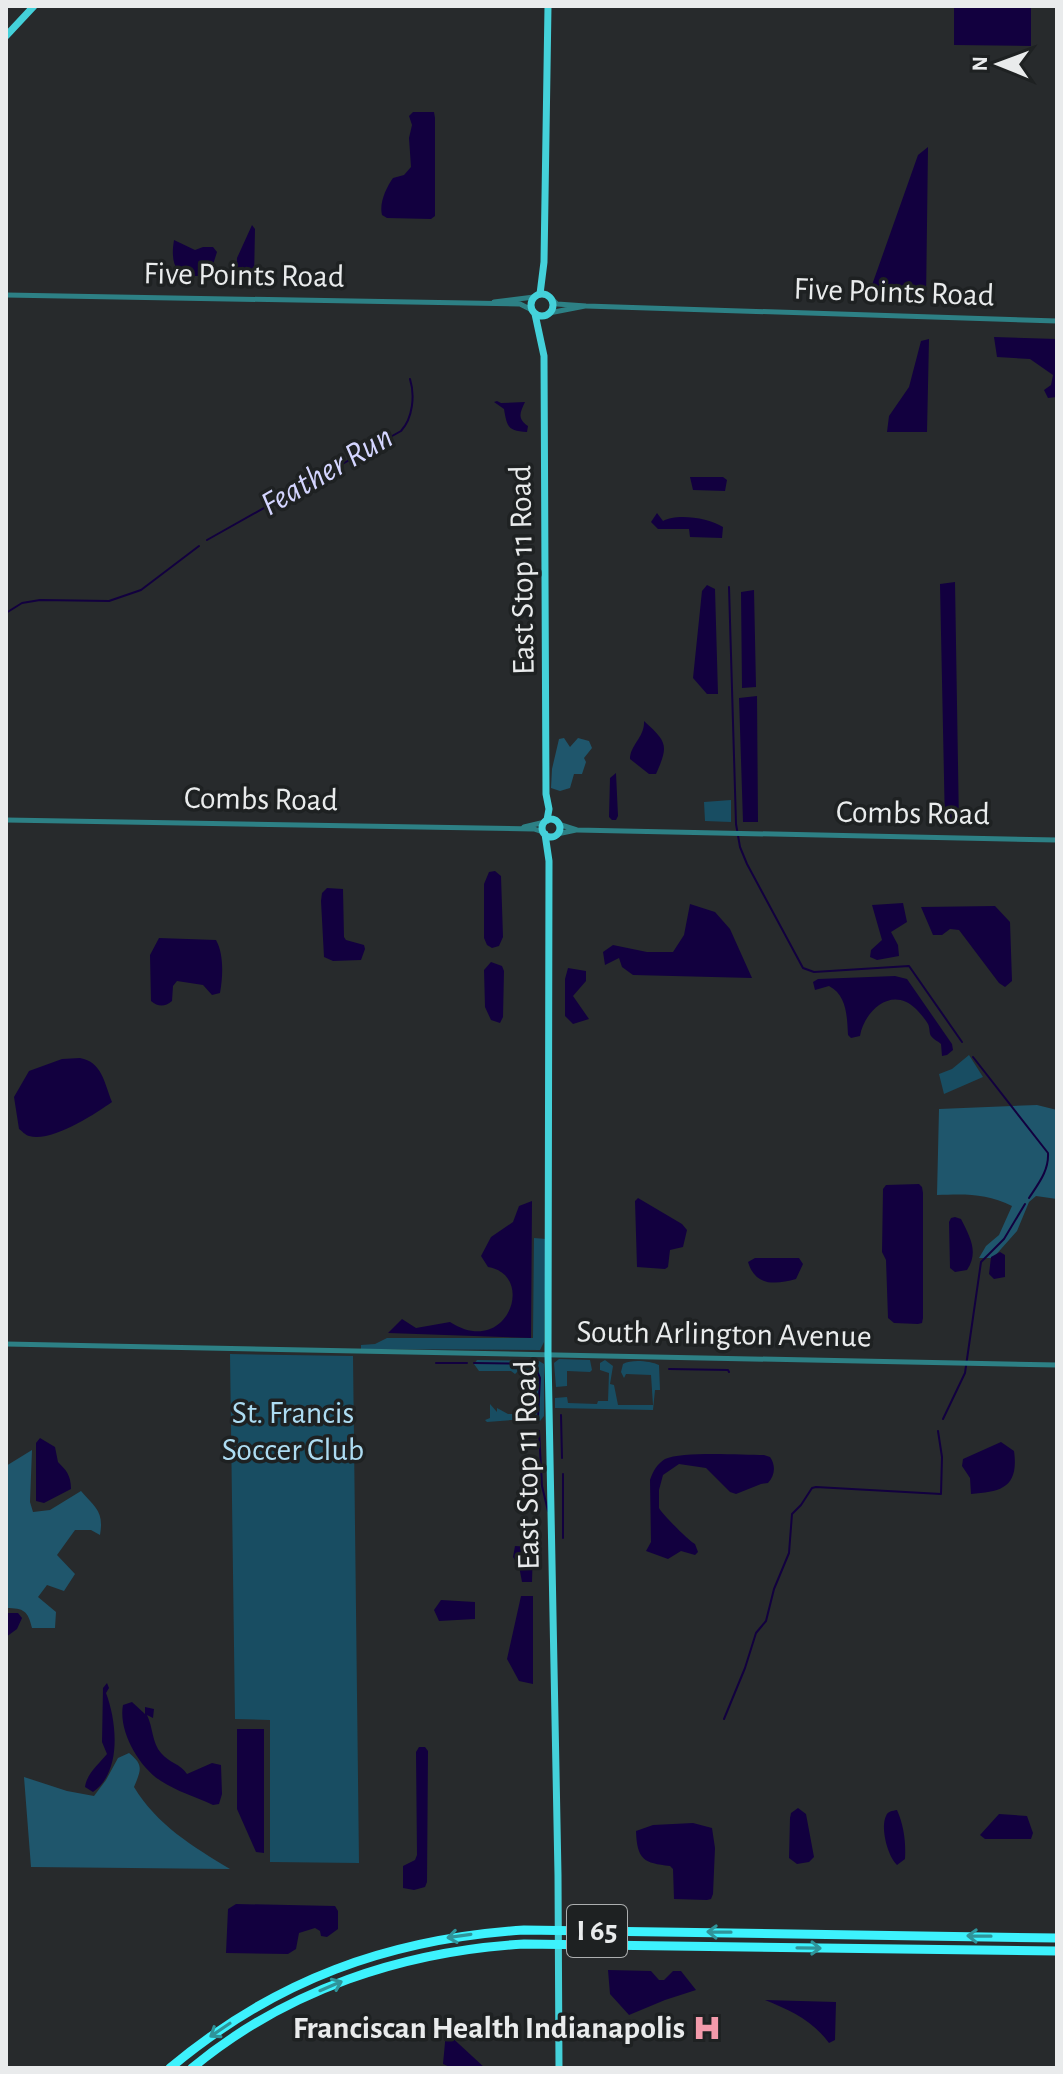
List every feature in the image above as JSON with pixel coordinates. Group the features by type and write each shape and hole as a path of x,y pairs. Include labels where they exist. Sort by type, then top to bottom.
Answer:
{"highway":[{"name":"I 65","path":"170,2068 220,2029 302,1982 365,1957 458,1936 524,1930 1057,1938"},
{"name":"I 65","path":"192,2068 249,2027 307,1996 369,1971 459,1950 524,1944 1057,1951"}],"main road":[{"path":"6,36 34,6"},
{"path":"544,262 537,295 531,303 534,312 547,314 553,307 544,262 548,6"},
{"path":"537,295 550,298"},
{"name":"East Stop 11 Road","path":"534,312 544,356 548,784 551,822 556,835 549,861"},
{"name":"East Stop 11 Road","path":"544,356 543,324 547,314"},
{"name":"East Stop 11 Road","path":"551,822 544,833 549,861 548,1355 559,2068"},
{"path":"544,833 556,835"}],"street":[{"name":"Five Points Road","path":"6,295 523,304 534,312"},
{"name":"Five Points Road","path":"481,304 537,295"},
{"name":"Five Points Road","path":"550,298 557,304 586,306 1057,321"},
{"name":"Five Points Road","path":"547,314 586,306"},
{"name":"Combs Road","path":"6,820 516,828 544,833"},
{"name":"Combs Road","path":"516,828 551,822 577,830"},
{"name":"Combs Road","path":"556,835 577,830 1057,840"},
{"name":"South Arlington Avenue","path":"6,1344 1057,1365"}],"green space":[{"path":"731,800 731,822 705,821 704,802"},
{"path":"969,1055 983,1077 944,1094 939,1074 952,1069"},
{"path":"534,1238 546,1239 544,1342 540,1350 361,1349 361,1345 375,1344 387,1338 533,1338"},
{"name":"St. Francis Soccer Club","path":"230,1354 353,1356 359,1863 270,1862 270,1720 235,1719"},
{"path":"559,1359 590,1360 592,1370 567,1371 567,1386 556,1387 554,1363"},
{"path":"477,1360 539,1361 544,1364 544,1416 540,1421 531,1418 531,1385 518,1371 515,1374 511,1371 479,1371 474,1364"},
{"path":"605,1360 613,1366 610,1384 614,1385 618,1405 653,1405 651,1375 626,1374 624,1378 621,1372 623,1364 641,1361 659,1365 660,1390 655,1390 653,1410 555,1408 555,1398 567,1397 568,1403 597,1404 598,1401 608,1401 609,1373 600,1370 600,1363"},
{"path":"490,1404 497,1412 497,1408 508,1414 523,1414 524,1419 487,1422"}],"shaded area":[{"path":"954,6 1031,6 1031,46 954,45"},
{"path":"413,112 434,112 435,216 431,219 387,218 381,210 386,191 393,178 404,175 411,167 409,138 412,125 409,116"},
{"path":"928,147 926,301 874,296 872,285 918,155"},
{"path":"252,225 255,229 254,279 236,280 237,258"},
{"path":"174,240 195,250 213,247 217,252 210,274 191,276 179,271 173,259"},
{"path":"994,337 1057,339 1057,397 1048,398 1044,390 1051,385 1053,375 1030,359 997,357"},
{"path":"929,339 927,432 887,432 889,416 909,387 921,341"},
{"path":"494,402 525,402 520,415 528,426 527,432 510,427 504,409"},
{"path":"690,477 723,477 727,480 725,491 693,490"},
{"path":"657,513 663,521 684,517 717,524 723,527 722,538 690,537 689,529 658,529 651,522"},
{"path":"955,582 959,825 945,826 940,584"},
{"path":"707,585 715,589 718,694 707,694 693,678 702,591"},
{"path":"754,590 756,687 742,688 741,592"},
{"path":"757,696 758,822 743,822 739,698"},
{"path":"644,721 664,744 656,774 649,774 630,759"},
{"path":"564,738 570,747 578,738 589,741 592,748 584,758 586,762 582,774 574,774 570,788 560,791 551,788 552,769 559,739"},
{"path":"616,773 618,816 612,820 609,817 610,778"},
{"path":"495,871 501,876 503,937 499,946 492,948 484,938 484,884 489,872"},
{"path":"327,888 343,889 344,937 364,945 361,960 333,961 324,957 321,901 322,893"},
{"path":"903,903 907,922 891,932 898,945 899,956 877,960 870,957 871,950 882,940 872,905"},
{"path":"690,904 715,912 730,929 752,978 633,975 622,967 619,958 605,965 603,952 613,945 647,952 673,952 684,935"},
{"path":"995,906 1010,922 1012,981 1005,987 959,930 950,929 942,935 933,935 921,907"},
{"path":"159,938 216,940 222,966 220,993 212,995 203,985 177,981 173,986 172,1001 162,1006 151,1001 150,955"},
{"path":"491,962 502,966 504,971 503,1017 500,1023 491,1020 485,1007 484,970"},
{"path":"568,968 586,971 586,981 573,996 589,1019 573,1024 565,1016"},
{"path":"895,976 907,979 952,1044 953,1050 947,1055 942,1056 941,1044 931,1036 928,1024 919,1012 907,1002 898,1000 880,1004 867,1018 860,1036 851,1038 845,1007 839,995 829,986 815,990 813,982 818,979"},
{"path":"80,1058 98,1068 112,1102 60,1131 38,1137 25,1134 19,1129 14,1097 29,1071 62,1059"},
{"path":"1037,1105 1057,1110 1057,1199 1036,1196 1029,1202 1017,1231 993,1258 979,1258 986,1246 999,1235 1012,1206 984,1197 937,1195 939,1109"},
{"path":"919,1184 923,1193 923,1318 922,1323 918,1324 894,1323 888,1318 886,1260 882,1252 883,1189 886,1185"},
{"path":"638,1198 687,1230 683,1247 670,1250 665,1269 637,1267 635,1201"},
{"path":"532,1201 531,1338 388,1333 402,1319 416,1328 450,1322 470,1331 487,1330 500,1323 509,1311 513,1298 511,1284 503,1273 488,1267 481,1256 491,1237 513,1222 519,1206"},
{"path":"955,1217 961,1219 973,1251 967,1270 955,1272 950,1268 949,1222"},
{"path":"1000,1252 1005,1255 1005,1277 994,1279 989,1274 991,1257"},
{"path":"755,1258 799,1258 803,1264 796,1279 773,1283 761,1280 751,1270 748,1262"},
{"path":"40,1438 55,1447 58,1462 68,1473 71,1484 71,1489 44,1503 36,1501 36,1443"},
{"path":"1001,1442 1014,1451 1011,1480 992,1492 971,1494 970,1478 962,1466 963,1459"},
{"path":"32,1450 30,1502 33,1512 50,1510 81,1491 98,1511 101,1521 100,1535 91,1530 75,1530 57,1555 75,1574 64,1591 47,1585 38,1597 56,1612 55,1628 32,1628 24,1612 6,1608 6,1466"},
{"path":"685,1455 770,1457 774,1467 768,1483 736,1494 730,1492 706,1468 679,1464 663,1475 659,1508 695,1544 698,1552 695,1555 681,1551 668,1559 646,1551 651,1542 650,1480 662,1461"},
{"path":"515,1546 533,1547 532,1582 522,1582 519,1566 513,1557"},
{"path":"521,1596 533,1596 533,1684 519,1681 507,1659"},
{"path":"441,1600 475,1602 475,1619 439,1621 434,1610"},
{"path":"6,1613 18,1613 22,1618 17,1629 6,1637"},
{"path":"107,1683 109,1688 106,1693 113,1718 113,1760 109,1772 93,1792 85,1787 86,1782 107,1754 102,1742 103,1688"},
{"path":"132,1702 145,1714 145,1707 154,1709 153,1718 147,1715 158,1749 187,1774 212,1763 221,1765 222,1794 219,1804 213,1805 173,1788 145,1767 132,1748 124,1726 123,1705"},
{"path":"237,1729 264,1729 264,1853 256,1852 237,1809"},
{"path":"419,1747 425,1747 428,1751 427,1882 425,1887 414,1890 403,1888 403,1866 415,1860 417,1855 416,1752"},
{"path":"129,1753 140,1768 134,1787 153,1813 189,1843 230,1869 31,1867 24,1777 94,1796 118,1758"},
{"path":"798,1808 806,1814 814,1857 809,1862 797,1864 789,1858 790,1818"},
{"path":"897,1810 905,1840 905,1859 897,1865 888,1849 884,1821 887,1814"},
{"path":"999,1814 1027,1816 1033,1833 1031,1839 985,1839 980,1835"},
{"path":"693,1823 712,1828 715,1848 713,1894 707,1900 674,1899 673,1869 648,1861 640,1854 636,1831 653,1825"},
{"path":"236,1904 335,1906 338,1929 327,1937 321,1936 315,1928 299,1933 296,1949 288,1954 226,1953 228,1909"},
{"path":"608,1970 651,1971 659,1980 664,1980 673,1971 681,1971 696,1990 629,2015 610,1994"},
{"path":"765,2000 836,2002 835,2040 829,2043 816,2028 800,2017"},
{"path":"446,2032 485,2068 452,2068 443,2064"}],"waterway":[{"name":"Feather Run","path":"207,540 401,431 412,406 410,379"},
{"name":"Feather Run","path":"6,613 22,603 40,600 109,601 141,590 199,546"},
{"path":"729,587 736,824 747,864 803,968 814,972 909,966 962,1042"},
{"path":"973,1057 1048,1153 1045,1171 1029,1198"},
{"path":"943,1419 965,1373 981,1262 1004,1239 1025,1204"},
{"path":"436,1363 467,1363"},
{"path":"474,1363 534,1364 540,1378 538,1418"},
{"path":"669,1369 729,1372"},
{"path":"561,1415 562,1458"},
{"path":"539,1431 542,1486 548,1511"},
{"path":"724,1719 756,1633 766,1621 774,1589 789,1553 792,1514 816,1487 941,1494 942,1457 938,1431"},
{"path":"563,1474 563,1538"}],"place":[{"name":"Franciscan Health Indianapolis","path":"707,2028"}]}
